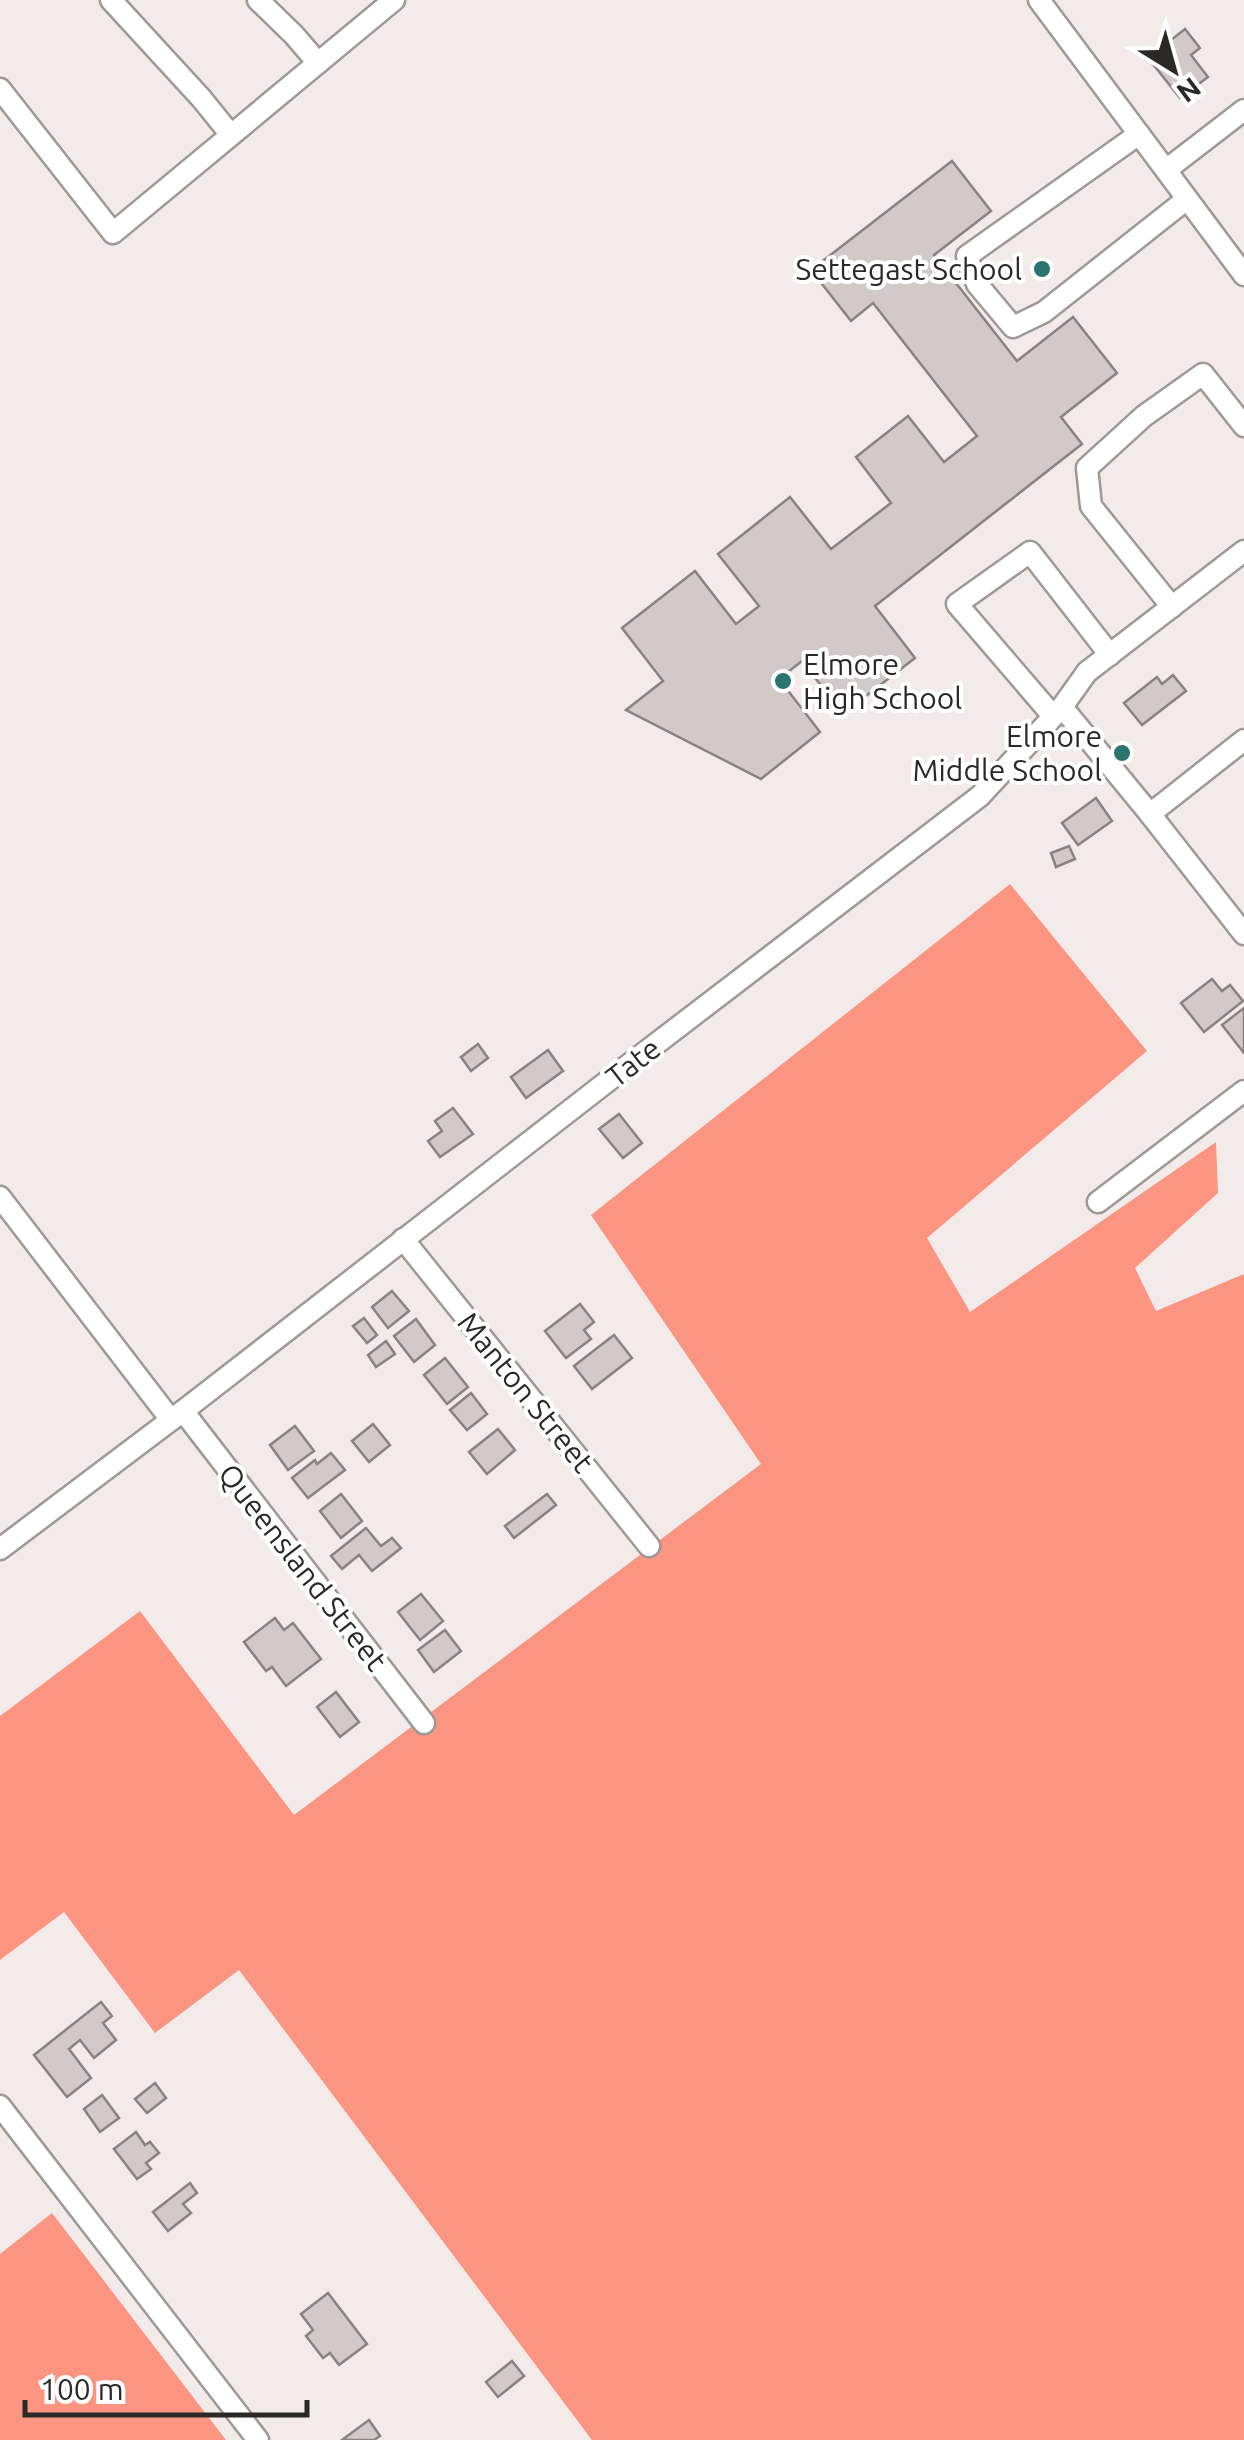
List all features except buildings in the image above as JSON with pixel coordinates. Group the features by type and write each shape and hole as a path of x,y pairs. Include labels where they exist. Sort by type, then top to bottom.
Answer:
{"street":[{"path":"111,0 230,135"},
{"path":"258,0 318,63"},
{"path":"0,90 113,234 394,0"},
{"path":"1039,0 1244,275"},
{"path":"1166,170 1244,110"},
{"path":"1139,134 967,256 978,284 1013,328 1044,312 1187,199"},
{"path":"1172,607 1091,506 1087,468 1144,416 1203,374 1244,426"},
{"name":"Tate","path":"0,1550 980,796 1058,712 1088,672 1244,551"},
{"path":"1110,655 1030,552 957,604 1150,814 1244,934"},
{"path":"1150,814 1244,740"},
{"path":"1098,1202 1244,1092"},
{"name":"Queensland Street","path":"0,1197 424,1722"},
{"name":"Manton Street","path":"403,1239 649,1546"},
{"path":"0,2106 258,2440"}],"shaded area":[{"path":"1010,884 1147,1051 927,1238 970,1312 1216,1142 1218,1193 1135,1268 1156,1311 1244,1274 1244,2440 592,2440 239,1970 155,2033 64,1912 0,1960 0,1716 140,1611 294,1815 761,1464 591,1215"},
{"path":"52,2213 226,2440 0,2440 0,2254"}],"place":[{"name":"Settegast School","path":"1042,269"},
{"name":"Elmore High School","path":"783,681"},
{"name":"Elmore Middle School","path":"1122,753"}]}
